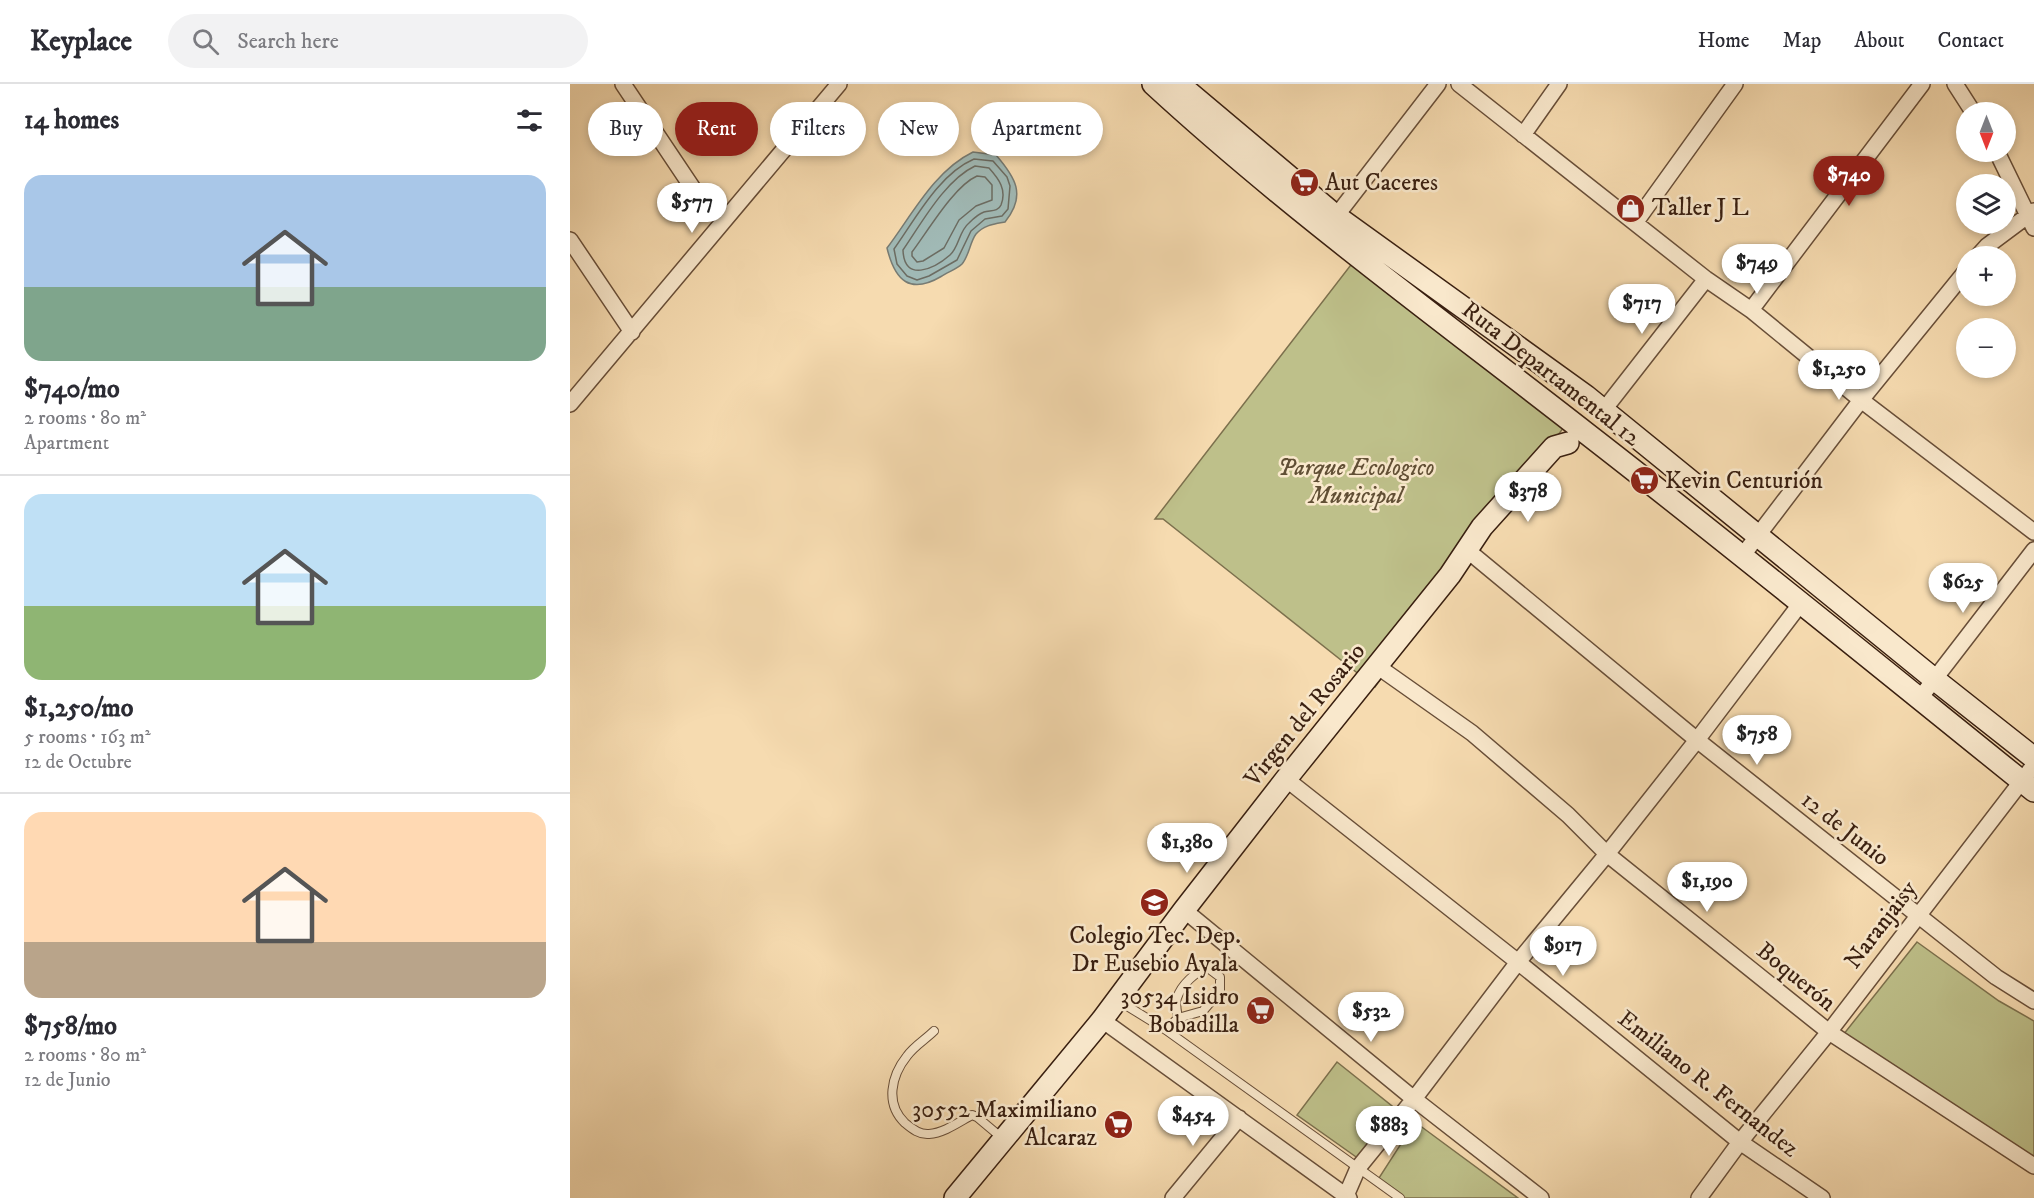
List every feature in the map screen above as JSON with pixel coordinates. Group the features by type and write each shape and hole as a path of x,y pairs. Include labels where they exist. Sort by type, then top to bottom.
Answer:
{"main road":[{"name":"Ruta Departamental 12","path":"1153,84 1178,88 1575,436 1743,555 1920,698 2030,779"},
{"name":"Ruta Departamental 12","path":"1331,224 1586,396 1934,680 2034,758"},
{"name":"Virgen del Rosario","path":"955,1198 1102,1020 1286,779 1469,552 1482,527 1554,447 1575,436 1603,411"}],"street":[{"path":"623,84 700,199"},
{"path":"570,404 633,332 839,84"},
{"path":"1331,224 1438,84"},
{"path":"1459,84 1706,279 1751,310 1860,400 2034,532"},
{"path":"1523,135 1559,84"},
{"path":"1635,223 1735,84"},
{"path":"1751,310 1922,84"},
{"path":"1955,84 1967,102"},
{"path":"2003,162 2031,212 2034,228"},
{"path":"1987,246 2031,212"},
{"path":"570,240 633,332"},
{"path":"1603,411 1706,279"},
{"path":"1743,555 1860,400 1956,283"},
{"path":"1920,698 2034,550"},
{"name":"12 de Junio","path":"1469,552 1697,740 1917,915 1996,977 2034,1000"},
{"path":"1102,1020 1347,1198 1358,1168 1414,1099 1518,962 1697,740 1801,603"},
{"name":"Boquerón","path":"1377,666 1472,733 1568,815 1607,854 1828,1032 2034,1166"},
{"name":"Emiliano R. Fernandez","path":"1286,779 1518,962 1740,1142 1822,1198"},
{"name":"Naranjaisy","path":"1699,1198 1917,915 2030,779"},
{"path":"1184,910 1414,1099 1541,1198"},
{"path":"1173,1198 1239,1118"}],"lane":[{"path":"1166,1030 1178,1018 1198,1014 1214,998 1220,991 1221,982 1216,973 1208,968 1199,970 1183,988 1177,997 1178,1018"},
{"path":"1117,999 1166,1030 1400,1198"},
{"path":"934,1031 907,1055 894,1080 892,1092 894,1108 904,1122 926,1135 943,1130 972,1115 1003,1139"}],"green space":[{"name":"Parque Ecologico Municipal","path":"1357,257 1569,420 1375,687 1163,519 1155,519"},
{"path":"1917,942 1999,1001 2034,1021 2034,1157 1843,1035"},
{"path":"1337,1062 1392,1106 1359,1159 1297,1115"},
{"path":"1415,1122 1518,1198 1400,1198 1377,1181"}],"water":[{"path":"971,153 971,156 997,156 1013,179 1017,195 1016,203 1005,222 993,224 976,234 964,261 958,267 931,282 913,284 906,282 894,269 887,248 935,182 959,160"}],"place":[{"name":"Aut Caceres","path":"1304,183"},
{"name":"Taller J L","path":"1631,208"},
{"name":"Kevin Centurión","path":"1644,481"},
{"name":"Colegio Tec. Dep. Dr Eusebio Ayala","path":"1155,903"},
{"name":"30534 Isidro Bobadilla","path":"1260,1011"},
{"name":"30552 Maximiliano Alcaraz","path":"1118,1124"}]}
